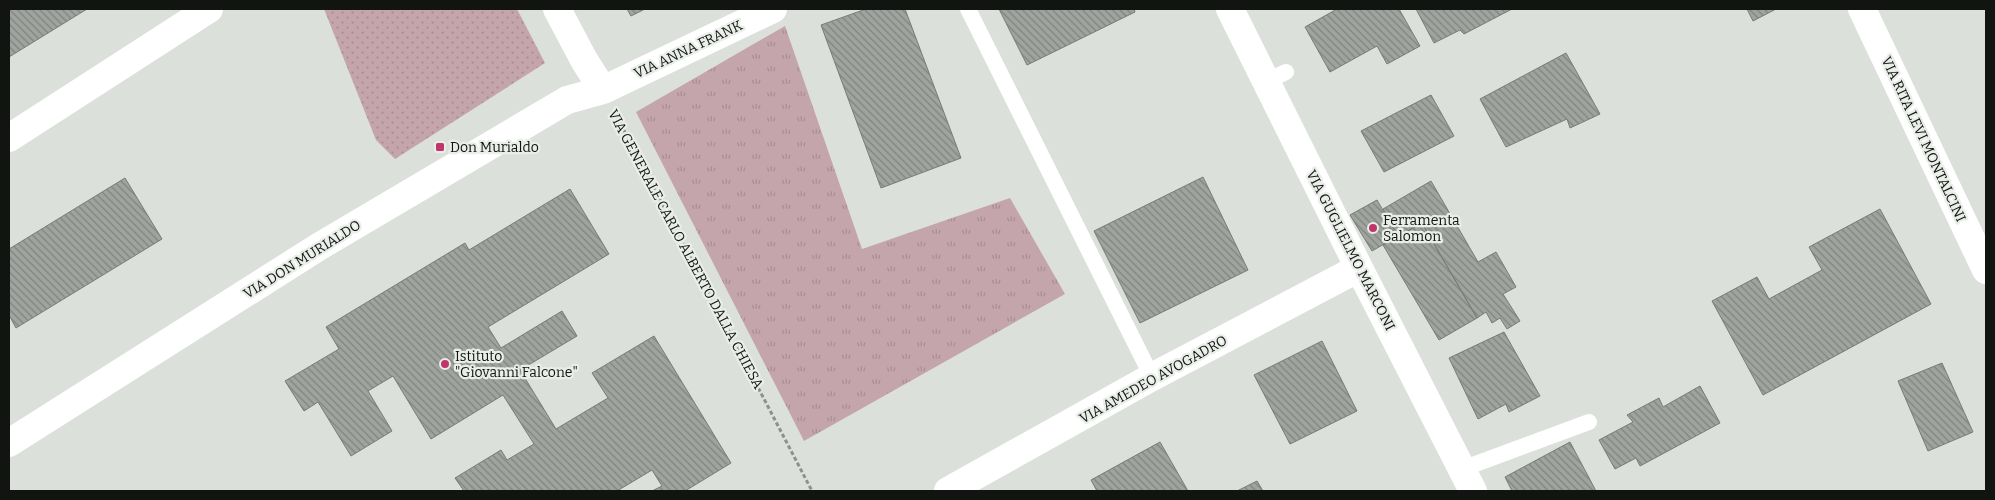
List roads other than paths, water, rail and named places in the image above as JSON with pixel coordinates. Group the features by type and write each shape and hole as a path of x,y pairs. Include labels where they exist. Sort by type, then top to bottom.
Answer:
{"street":[{"path":"9,138 209,9"},
{"path":"557,9 602,90"},
{"name":"VIA ANNA FRANK","path":"602,90 773,9"},
{"name":"VIA GUGLIELMO MARCONI","path":"1230,9 1276,77 1359,268 1468,480"},
{"name":"VIA RITA LEVI MONTALCINI","path":"1862,9 1986,270"},
{"name":"VIA DON MURIALDO","path":"9,443 320,246 567,100 602,90"},
{"name":"VIA AMEDEO AVOGADRO","path":"948,491 1152,377 1359,268"}],"lane":[{"path":"968,9 1152,377"},
{"path":"1468,480 1589,422"}],"place":[{"name":"Don Murialdo","path":"440,147"},
{"name":"Ferramenta Salomon","path":"1373,228"},
{"name":"Istituto \"Giovanni Falcone\"","path":"445,364"}]}
